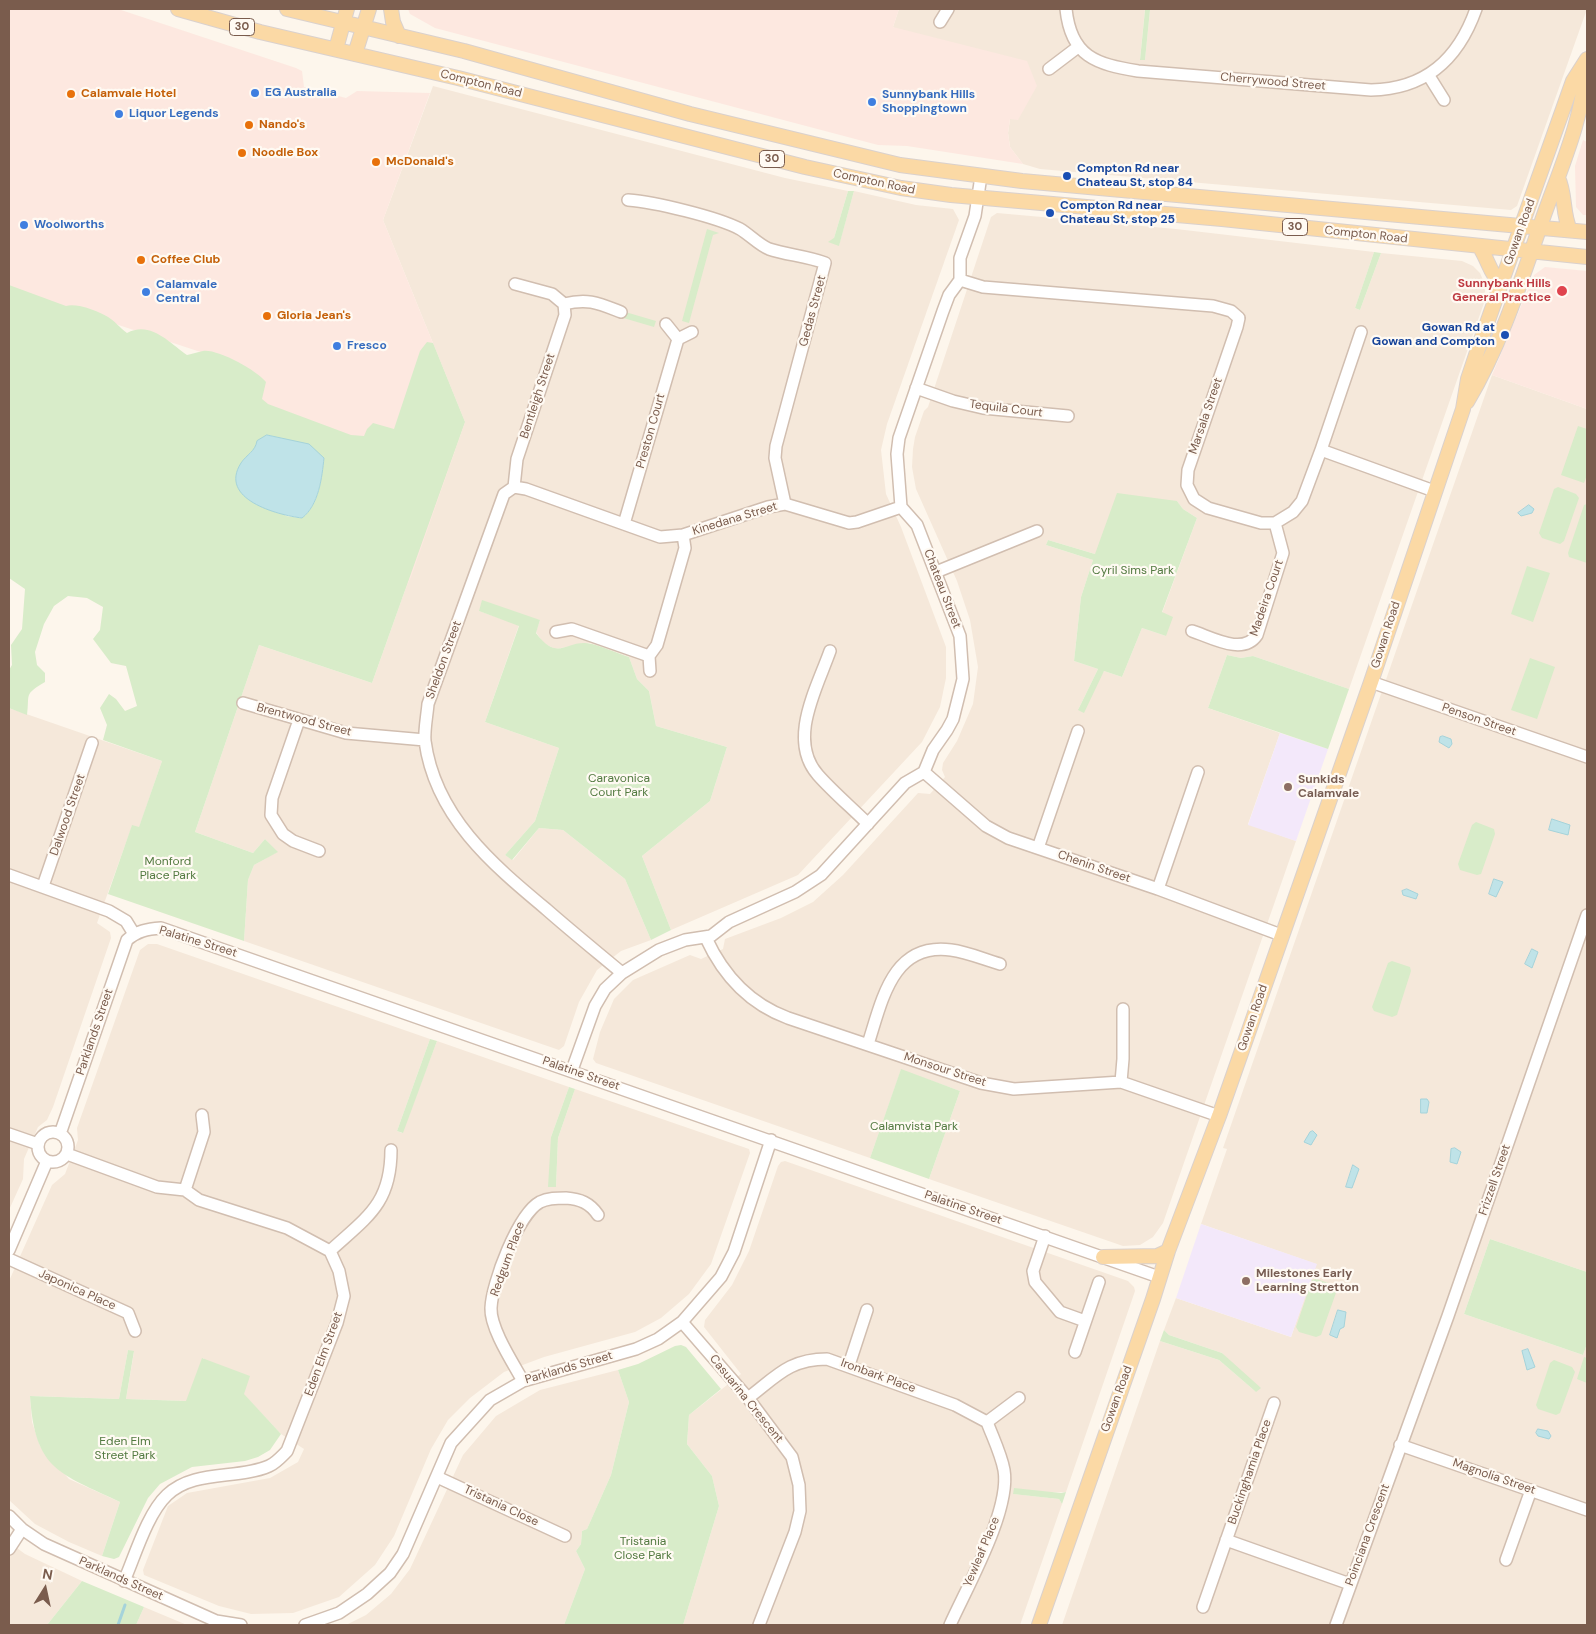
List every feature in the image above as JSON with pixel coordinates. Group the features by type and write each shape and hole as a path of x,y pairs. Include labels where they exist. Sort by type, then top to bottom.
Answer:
{"main road":[{"name":"Compton Road","path":"178,9 222,22 458,78 833,174 908,189 978,198 1222,219 1587,257"},
{"name":"Compton Road","path":"293,9 464,51 641,102 860,157 981,176 1587,232"},
{"path":"336,50 347,9"},
{"path":"355,54 369,9"},
{"path":"390,9 399,36"},
{"name":"Gowan Road","path":"1463,409 1479,382 1531,252 1558,178 1577,121 1586,85 1587,60"},
{"name":"Gowan Road","path":"1039,1625 1168,1251 1219,1116 1371,682 1463,409 1468,379 1501,284 1573,81 1587,60"},
{"path":"1558,178 1563,188 1564,213 1570,230"},
{"path":"1479,246 1489,260 1493,277 1501,284"},
{"path":"1103,1257 1157,1256 1168,1251"}],"street":[{"path":"940,22 948,9"},
{"path":"1048,69 1078,47 1070,27 1066,9"},
{"name":"Cherrywood Street","path":"1078,47 1092,58 1106,65 1138,71 1361,90 1392,90 1414,84 1429,76 1458,46 1470,25 1476,9"},
{"path":"1429,76 1444,100"},
{"path":"901,507 898,446 916,388 948,298 960,280 960,258 975,216 981,176"},
{"name":"Gedas Street","path":"628,200 646,202 714,220 740,229 768,249 813,258 826,263 776,446 775,458 785,504"},
{"name":"Marsala Street","path":"960,280 976,286 1214,306 1231,311 1239,318 1237,327 1188,470 1187,485 1194,499 1208,508 1246,520 1275,523"},
{"path":"515,284 552,294 564,304 582,300 598,302 621,312"},
{"name":"Bentleigh Street","path":"514,488 516,459 565,314 564,304"},
{"path":"666,324 678,338 692,332"},
{"path":"1275,523 1294,512 1302,501 1322,450 1361,332"},
{"name":"Preston Court","path":"624,524 678,338"},
{"name":"Tequila Court","path":"916,388 953,401 983,408 1068,416"},
{"path":"1322,450 1434,491"},
{"path":"514,488 526,489 660,536 683,535 685,548 657,646 649,656 650,671"},
{"name":"Sheldon Street","path":"514,488 504,494 428,704 425,740 433,776 445,804 475,844 499,870 622,973"},
{"name":"Kinedana Street","path":"683,535 768,507 785,504 849,523 901,507"},
{"name":"Chateau Street","path":"901,507 916,525 960,636 964,679 952,719 933,750 924,772"},
{"name":"Madeira Court","path":"1192,631 1234,645 1252,642 1257,635 1283,553 1275,523"},
{"path":"936,572 1037,531"},
{"path":"556,632 572,629 649,656"},
{"path":"830,650 806,721 803,737 807,757 817,774 868,824"},
{"name":"Penson Street","path":"1371,682 1587,757"},
{"name":"Brentwood Street","path":"243,703 346,733 425,740"},
{"path":"299,720 272,798 271,815 283,834 292,841 319,851"},
{"path":"1038,848 1078,731"},
{"name":"Dalwood Street","path":"43,886 92,743"},
{"path":"572,1070 594,1006 605,989 622,973 659,950 685,940 706,938 729,922 795,892 821,874 905,783 924,772"},
{"name":"Chenin Street","path":"924,772 986,826 1008,838 1158,889 1281,935"},
{"path":"1158,889 1198,772"},
{"path":"9,875 43,886 122,917 134,934"},
{"name":"Frizzell Street","path":"1400,1445 1448,1316 1587,915"},
{"name":"Palatine Street","path":"134,934 148,929 160,928 572,1070 1159,1277"},
{"name":"Parklands Street","path":"60,1134 123,949 127,940 134,934"},
{"name":"Monsour Street","path":"706,938 716,959 732,980 759,1004 779,1014 981,1083 1014,1089 1121,1082 1219,1116"},
{"path":"868,1044 885,992 893,976 904,963 920,953 952,950 1000,964"},
{"path":"1121,1082 1123,1009"},
{"path":"185,1190 204,1132 202,1115"},
{"path":"53,1132 60,1134 68,1144 67,1154 57,1162 47,1161 41,1157 38,1144 46,1134 53,1132"},
{"path":"9,1134 38,1144"},
{"name":"Parklands Street","path":"305,1625 339,1613 367,1594 390,1573 403,1554 451,1443 490,1400 523,1381 636,1349 658,1339 682,1322 721,1277 734,1252 771,1140"},
{"path":"67,1154 157,1187 185,1190 199,1200 287,1228 330,1251 372,1212 380,1202 391,1173 391,1150"},
{"path":"9,1250 47,1161"},
{"name":"Redgum Place","path":"523,1381 494,1324 491,1309 495,1288 515,1233 523,1217 540,1202 552,1198 571,1199 590,1204 598,1215"},
{"path":"1045,1236 1032,1271 1035,1282 1060,1312 1085,1321"},
{"name":"Eden Elm Street","path":"124,1581 156,1508 167,1494 182,1484 200,1478 251,1472 272,1465 287,1451 337,1323 344,1296 340,1271 330,1251"},
{"name":"Japonica Place","path":"9,1259 128,1313 135,1332"},
{"path":"1075,1352 1098,1282"},
{"path":"849,1365 867,1310"},
{"name":"Casuarina Crescent","path":"682,1322 748,1398 792,1457 799,1485 800,1511 795,1532 759,1625"},
{"name":"Ironbark Place","path":"748,1398 792,1364 809,1359 827,1358 955,1405 987,1422"},
{"path":"987,1422 1019,1398"},
{"name":"Buckinghamia Place","path":"1203,1607 1274,1404"},
{"name":"Yewleaf Place","path":"950,1625 997,1519 1004,1491 1004,1470 987,1422"},
{"name":"Magnolia Street","path":"1400,1445 1587,1510"},
{"name":"Poinciana Crescent","path":"1336,1625 1400,1445"},
{"name":"Tristania Close","path":"437,1477 565,1536"},
{"path":"1506,1560 1531,1490"},
{"name":"Parklands Street","path":"9,1516 22,1529 44,1544 215,1623 241,1625"},
{"path":"9,1549 22,1529"},
{"name":"Buckinghamia Place","path":"1226,1540 1350,1584"}],"shaded area":[{"path":"9,9 118,9 296,68 302,71 304,87 346,98 357,91 430,93 383,220 465,422 411,577 402,596 234,363 9,289"},
{"name":"Sunnybank Hills Shoppingtown","path":"408,9 899,9 893,27 1027,61 1037,86 1018,120 1010,119 1008,133 1010,147 1023,164 907,146 878,145 435,28 410,14"},
{"path":"899,9 1145,9 1140,59 1145,60 1150,10 1157,9 1587,9 1517,206 1511,210 1040,169 1023,164 1010,147 1008,133 1010,119 893,27"},
{"path":"433,86 785,178 848,191 834,238 839,245 854,191 916,205 953,209 959,220 887,424 881,450 886,494 901,527 946,647 946,678 940,707 922,742 798,875 671,930 642,856 710,801 727,747 656,726 649,691 637,679 629,657 590,643 555,649 543,643 536,632 540,620 479,611 519,625 485,722 559,748 535,821 505,855 513,860 539,828 563,830 625,879 651,940 621,951 597,970 579,1002 564,1046 559,1050 244,941 248,880 254,865 277,852 265,839 253,853 195,832 259,645 372,683 465,422 383,220"},
{"path":"1583,140 1587,142 1587,215 1583,215 1576,207 1575,166"},
{"path":"997,213 1176,229 1374,252 1355,308 1360,310 1381,253 1462,261 1473,266 1480,273 1485,285 1485,300 1349,689 1253,656 1241,658 1227,655 1208,708 1280,733 1248,824 1296,841 1163,1223 1153,1237 1140,1245 1123,1246 929,1179 960,1091 901,1070 870,1158 596,1063 593,1059 600,1032 614,999 633,980 690,955 701,959 723,949 725,939 781,918 813,902 843,875 918,793 930,794 945,777 942,770 943,763 957,741 973,704 978,667 970,620 957,581 916,489 912,467 913,449 915,437 924,411 928,407 991,217","holes":["1177,501 1183,509 1197,518 1162,613 1166,636 1142,628 1122,677 1104,671 1078,710 1098,669 1074,661 1081,597 1093,560 1046,545 1048,540 1095,554"]},
{"path":"1545,267 1587,271 1587,409 1492,375 1534,275"},
{"path":"1492,375 1587,409 1587,1272 1490,1239 1464,1314 1583,1355 1587,1344 1587,1625 1062,1625 1160,1341 1219,1360 1256,1392 1222,1353 1169,1335 1164,1330 1176,1298 1291,1337 1316,1264 1201,1224 1227,1149 1223,1148"},
{"path":"9,708 162,761 139,828 132,826 97,923 110,932 111,938 53,1107 47,1120 38,1127 24,1159 23,1179 9,1210"},
{"name":"Sunkids Calamvale","path":"1280,733 1328,749 1296,841 1248,825"},
{"path":"148,944 157,944 430,1039 397,1131 402,1133 437,1041 569,1087 551,1137 556,1187 558,1138 575,1089 749,1149 750,1153 711,1264 689,1294 661,1318 635,1332 544,1357 504,1372 470,1398 448,1420 431,1449 394,1536 375,1565 339,1597 293,1613 251,1614 219,1606 144,1575 143,1570 168,1506 187,1493 270,1478 298,1462 304,1449 281,1434 243,1394 203,1358 187,1401 126,1399 134,1352 128,1350 119,1399 30,1396 32,1422 40,1446 69,1479 120,1502 102,1556 69,1542 35,1524 9,1500 9,1281 52,1185 65,1174 78,1140 77,1128 140,950"},
{"path":"785,1161 1128,1281 1134,1287 1135,1291 1066,1492 1014,1494 1059,1499 1062,1504 1020,1625 683,1625 719,1506 712,1476 687,1444 689,1415 741,1374 704,1327 705,1320 732,1285 749,1251 781,1162"},
{"name":"Milestones Early Learning Stretton","path":"1201,1224 1317,1264 1291,1337 1176,1298"},
{"path":"618,1370 629,1402 611,1475 587,1529 582,1531 581,1544 576,1551 585,1569 564,1625 346,1625 366,1615 391,1594 410,1569 463,1455 496,1416 540,1390"},
{"path":"9,1542 25,1554 82,1581 47,1625 9,1625"},
{"path":"144,1607 187,1625 136,1625"}],"green space":[{"path":"1129,9 1157,9 1150,10 1145,60 1140,60 1145,10"},
{"path":"848,191 854,191 839,246 828,242 834,238"},
{"path":"707,229 719,233 713,235 689,323 682,321"},
{"path":"1374,252 1381,253 1360,310 1355,308"},
{"name":"Monford Place Park","path":"9,285 66,306 71,305 99,312 111,319 127,333 144,329 152,331 167,339 187,355 203,351 218,353 236,361 266,382 262,399 268,404 351,435 364,436 367,429 373,423 394,429 420,351 427,342 433,343 465,422 372,683 259,645 195,832 253,853 265,839 278,852 254,865 248,880 244,941 108,894 132,825 139,827 162,761 103,740 107,725 100,708 109,694 116,699 125,711 137,706 126,666 111,663 93,639 100,630 103,607 87,598 68,596 54,606 44,624 35,652 37,665 45,673 45,682 30,693 27,715 9,708 9,670 12,665 11,645 22,629 25,589 9,578","holes":["268,435 293,442 324,458 319,490 312,506 302,518 286,516 241,463"]},
{"path":"622,311 656,321 654,327 620,317"},
{"path":"1578,426 1587,429 1587,475 1584,483 1561,475"},
{"path":"1558,487 1576,494 1579,498 1564,541 1560,544 1542,538 1539,533 1554,489"},
{"name":"Cyril Sims Park","path":"1117,493 1177,501 1183,509 1197,518 1162,612 1173,617 1166,636 1142,628 1122,677 1104,671 1084,713 1078,710 1098,669 1074,661 1081,597 1093,560 1046,545 1048,540 1095,554"},
{"path":"1587,504 1587,563 1569,557 1568,553 1584,505"},
{"path":"1527,566 1550,573 1533,622 1511,614"},
{"name":"Caravonica Court Park","path":"482,600 540,620 536,633 551,647 557,649 583,643 592,644 629,657 637,679 649,691 656,726 727,747 710,801 642,856 671,930 651,940 625,879 563,830 539,828 512,860 505,855 535,821 559,748 485,722 519,626 479,611"},
{"path":"1227,655 1241,658 1253,656 1349,689 1328,749 1208,708"},
{"path":"1530,658 1555,667 1537,719 1511,710"},
{"path":"1476,822 1494,829 1495,834 1481,874 1477,875 1460,870 1458,864 1472,825"},
{"path":"1392,961 1410,967 1411,971 1397,1015 1392,1017 1374,1011 1372,1007 1388,963"},
{"path":"430,1039 437,1041 403,1133 397,1131"},
{"name":"Calamvista Park","path":"901,1069 960,1091 929,1179 870,1158"},
{"path":"569,1087 575,1089 558,1138 556,1187 548,1187 551,1137"},
{"path":"1490,1239 1587,1272 1587,1344 1583,1355 1464,1314"},
{"path":"1316,1279 1335,1285 1337,1290 1321,1335 1316,1337 1299,1332 1296,1327 1312,1280"},
{"path":"1164,1330 1169,1335 1222,1353 1261,1388 1256,1392 1219,1360 1160,1341"},
{"name":"Tristania Close Park","path":"681,1345 686,1347 721,1389 689,1415 687,1444 712,1476 719,1506 683,1625 564,1625 585,1569 576,1551 581,1544 582,1531 587,1529 611,1475 629,1402 618,1370 638,1364 675,1346"},
{"name":"Eden Elm Street Park","path":"128,1350 134,1351 126,1399 186,1401 202,1358 250,1376 244,1394 281,1434 270,1450 258,1457 245,1461 192,1467 160,1484 148,1498 119,1557 114,1559 102,1556 120,1502 81,1484 54,1466 45,1455 38,1440 33,1421 30,1396 119,1399"},
{"path":"1584,1357 1587,1358 1587,1383 1577,1379"},
{"path":"1554,1360 1572,1367 1575,1372 1560,1413 1556,1415 1538,1409 1536,1405 1550,1363"},
{"path":"1014,1488 1066,1492 1062,1504 1059,1499 1013,1494"},
{"path":"82,1581 144,1607 136,1625 47,1625"}],"water":[{"path":"267,435 309,444 324,458 319,490 312,506 302,518 279,513 253,503 237,486 236,476 241,463 253,450 257,441"},
{"path":"1529,505 1534,509 1532,513 1521,516 1518,513"},
{"path":"1443,736 1451,739 1452,744 1449,748 1439,742 1440,737"},
{"path":"1552,819 1570,825 1568,835 1549,830"},
{"path":"1494,879 1503,882 1496,897 1489,894"},
{"path":"1407,889 1418,894 1416,899 1403,895 1402,891"},
{"path":"1532,949 1538,952 1532,968 1525,964"},
{"path":"1421,1099 1427,1099 1429,1102 1427,1113 1421,1113"},
{"path":"1313,1131 1317,1135 1311,1145 1304,1142 1310,1132"},
{"path":"1455,1148 1461,1152 1457,1164 1450,1162 1451,1149"},
{"path":"1353,1165 1359,1169 1352,1188 1346,1187"},
{"path":"1338,1310 1346,1312 1344,1327 1340,1329 1337,1338 1330,1335"},
{"path":"1528,1349 1535,1367 1527,1370 1522,1351"},
{"path":"1538,1429 1548,1431 1551,1436 1549,1439 1538,1436 1536,1433"}],"waterway":[{"path":"118,1625 125,1605"}],"place":[{"name":"EG Australia","path":"255,93"},
{"name":"Calamvale Hotel","path":"71,94"},
{"name":"Sunnybank Hills Shoppingtown","path":"872,102"},
{"name":"Liquor Legends","path":"119,114"},
{"name":"Nando's","path":"249,125"},
{"name":"Noodle Box","path":"242,153"},
{"name":"McDonald's","path":"376,162"},
{"name":"Compton Rd near Chateau St, stop 84","path":"1067,176"},
{"name":"Compton Rd near Chateau St, stop 25","path":"1050,213"},
{"name":"Woolworths","path":"24,225"},
{"name":"Coffee Club","path":"141,260"},
{"name":"Sunnybank Hills General Practice","path":"1562,291"},
{"name":"Calamvale Central","path":"146,292"},
{"name":"Gloria Jean's","path":"267,316"},
{"name":"Gowan Rd at Gowan and Compton","path":"1505,335"},
{"name":"Fresco","path":"337,346"},
{"name":"Sunkids Calamvale","path":"1288,787"},
{"name":"Milestones Early Learning Stretton","path":"1246,1281"}]}
